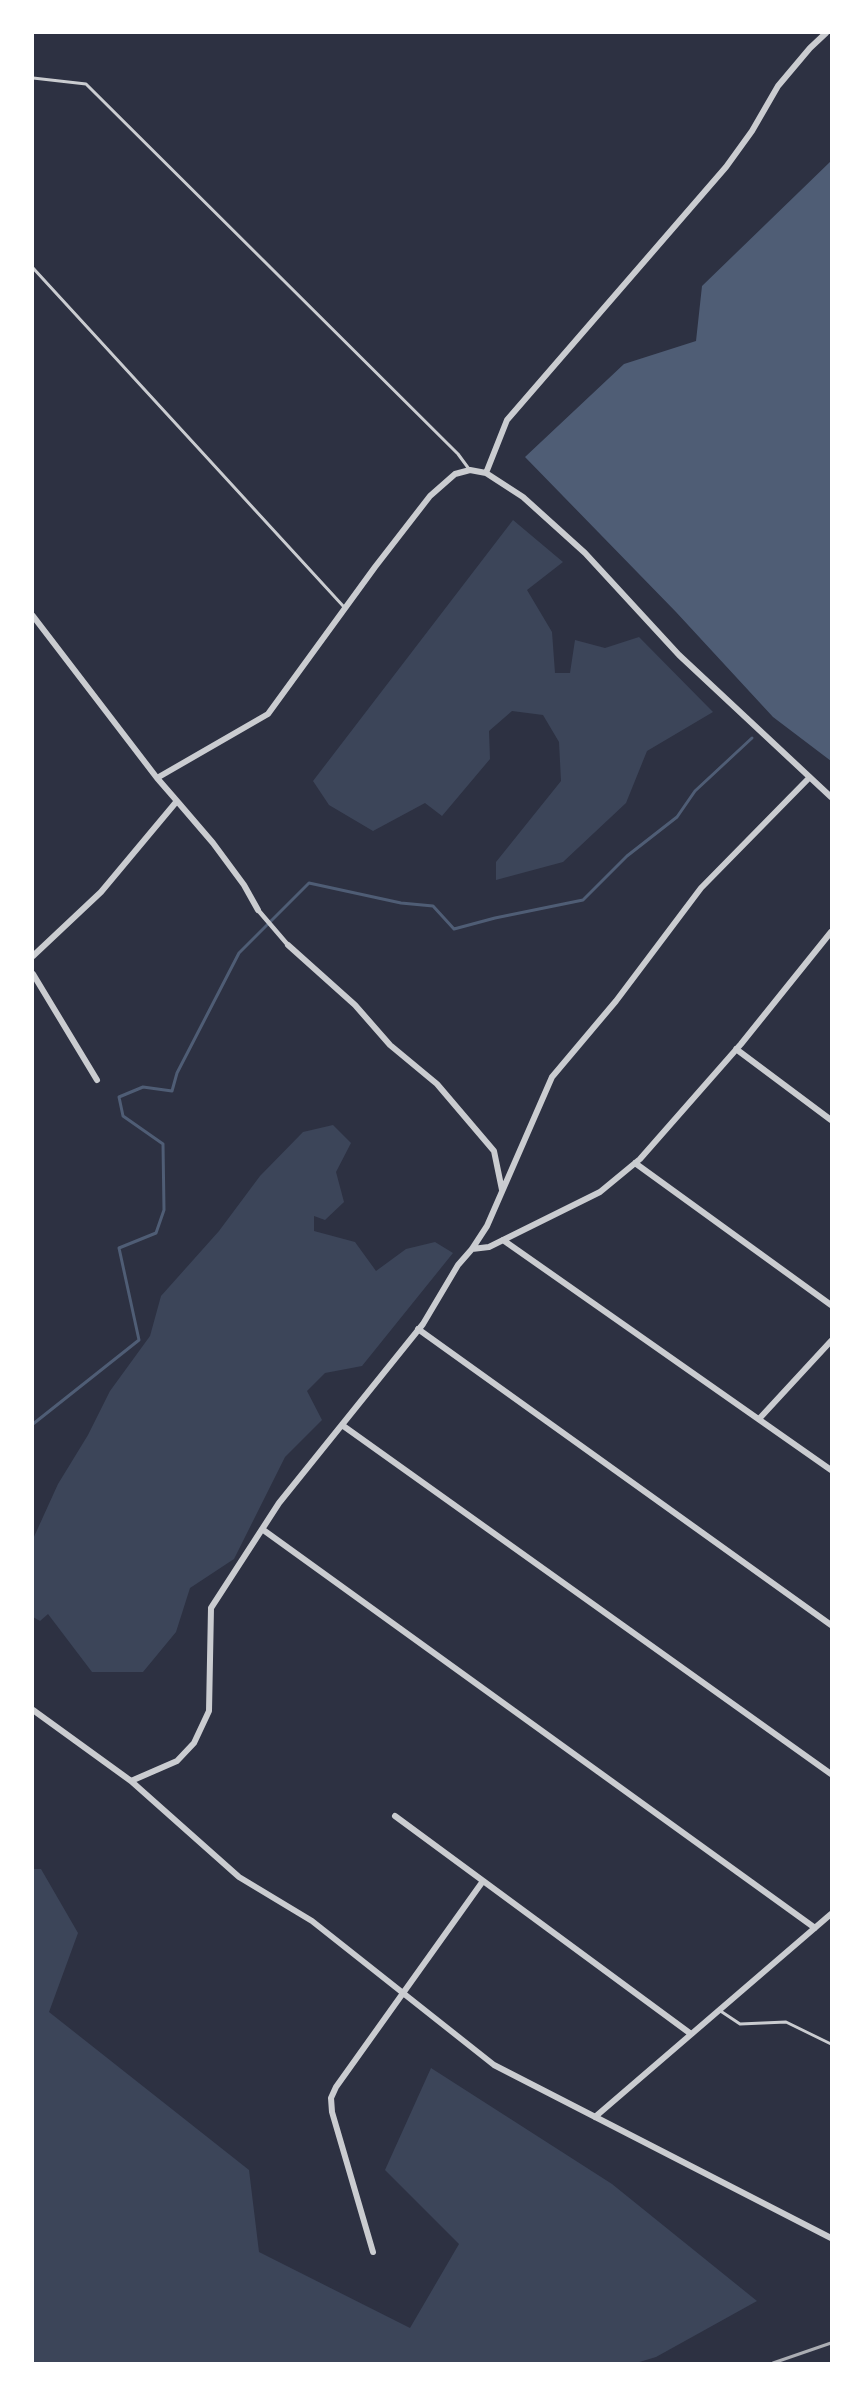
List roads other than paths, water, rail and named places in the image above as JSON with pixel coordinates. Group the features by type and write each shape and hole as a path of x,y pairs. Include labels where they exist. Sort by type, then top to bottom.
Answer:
{"street":[{"path":"486,473 507,420 726,167 752,131 778,86 826,33"},
{"path":"157,778 268,714 430,496 455,474 470,470 486,473 523,497 585,553 679,655 831,796"},
{"path":"33,616 157,778 225,860 258,910 288,945 355,1005 390,1046 437,1084 494,1151 502,1191"},
{"path":"131,1781 177,1761 194,1743 209,1711 211,1608 279,1503 418,1329 458,1265 487,1226 552,1077 616,1001 701,888 810,778"},
{"path":"33,956 101,892 177,801"},
{"path":"472,1249 489,1247 600,1192 636,1163 736,1049 831,933"},
{"path":"33,974 97,1080"},
{"path":"736,1049 831,1120"},
{"path":"636,1163 831,1305"},
{"path":"504,1240 831,1470"},
{"path":"418,1329 831,1625"},
{"path":"759,1419 831,1341"},
{"path":"342,1425 831,1774"},
{"path":"262,1530 815,1928"},
{"path":"33,1710 131,1781 239,1877 312,1921 494,2065 831,2238"},
{"path":"395,1816 691,2034"},
{"path":"373,2252 332,2112 331,2098 336,2087 483,1881"},
{"path":"595,2117 831,1914"}],"lane":[{"path":"33,78 86,84 449,446 470,470"},
{"path":"33,268 345,609"},
{"path":"719,2010 740,2024 786,2022 831,2044"}],"waterway":[{"path":"33,1424 139,1340 119,1248 156,1233 164,1210 163,1144 123,1116 119,1097 143,1087 172,1091 177,1073 239,953 309,883 401,903 433,906 454,929 583,900 627,856 677,817 695,791 752,738"}],"railway":[{"path":"773,2363 831,2343"}]}
